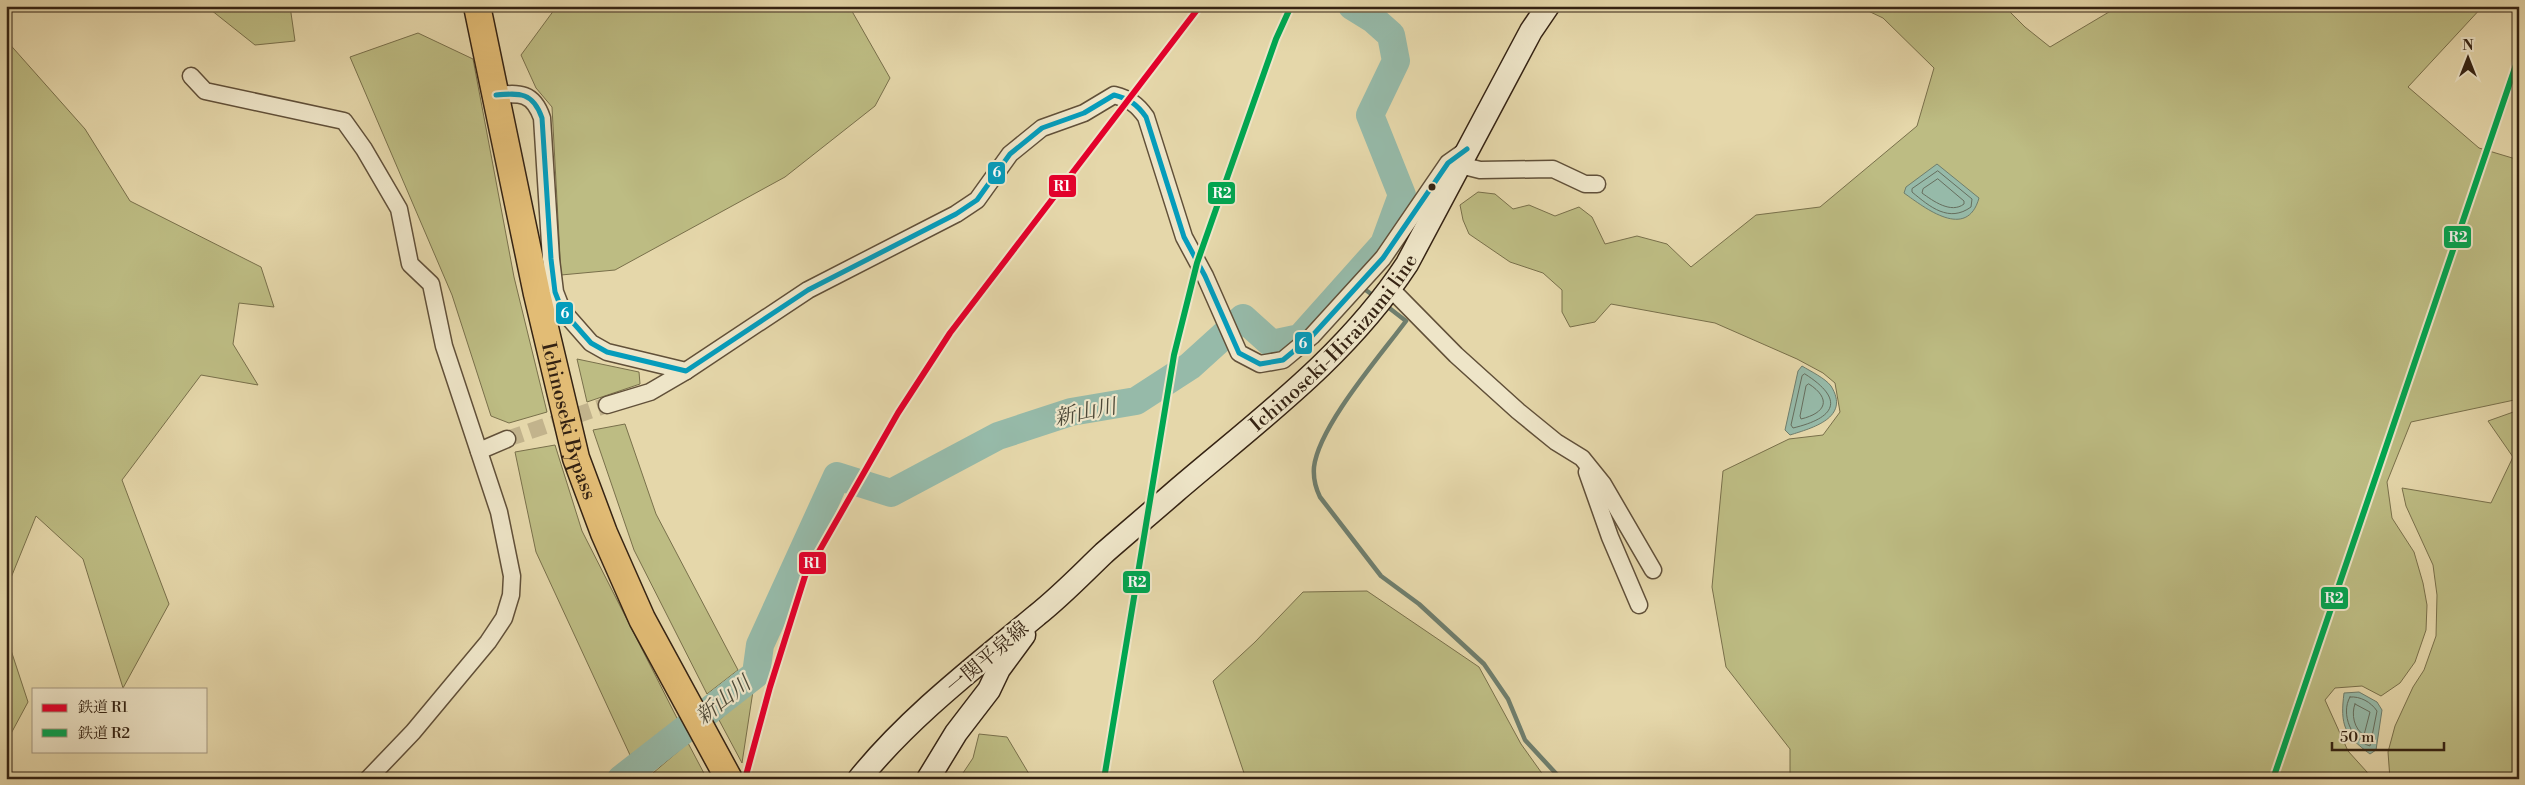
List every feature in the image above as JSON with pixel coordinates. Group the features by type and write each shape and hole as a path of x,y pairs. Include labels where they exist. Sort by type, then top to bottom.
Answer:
{"highway":[{"name":"Ichinoseki Bypass","path":"477,6 537,294 576,458 604,533 642,620 729,779"}],"main road":[{"name":"Ichinoseki-Hiraizumi line","path":"1039,614 1105,552 1177,490 1285,402 1353,334 1391,290 1407,264 1531,31 1548,6"},
{"name":"一関平泉線","path":"859,779 929,707 980,660 1039,614"},
{"name":"一関平泉線","path":"928,779 956,732 989,690 999,669 1039,614"}],"street":[{"path":"191,76 205,91 344,122 364,149 399,209 410,264 431,284 444,346 499,512 512,576 510,595 504,618 466,670 413,732 368,779"},
{"path":"496,94 516,93 529,97 538,106 540,112 551,259 555,292 562,310 591,343 607,352 686,371"},
{"path":"607,405 650,392 686,371 808,290 956,214 977,200 1010,154 1042,128 1084,113 1114,95 1130,100 1139,107 1146,117 1184,237 1205,276 1239,353 1260,364 1283,360 1312,336 1383,258 1448,163 1463,157 1480,170 1553,169 1585,184 1597,184"},
{"path":"1391,290 1456,355 1518,411 1556,442 1582,458 1603,484 1653,570"},
{"path":"479,452 507,440"},
{"path":"1582,458 1610,537 1639,605"}],"shaded area":[{"path":"206,6 290,6 295,41 255,45"},
{"path":"557,6 849,6 890,78 875,106 785,177 615,270 561,275 552,107 536,88 521,55"},
{"path":"1862,6 2004,6 2025,27 2050,47 2114,9 2115,6 2483,6 2408,87 2479,148 2519,160 2519,399 2411,422 2387,482 2392,518 2414,552 2423,583 2427,605 2426,630 2415,662 2400,683 2381,696 2362,686 2335,688 2325,700 2348,751 2367,772 2369,779 1790,779 1790,749 1726,667 1712,587 1723,471 1789,439 1823,435 1840,412 1835,383 1823,373 1797,359 1715,323 1611,304 1595,322 1570,327 1562,312 1562,290 1543,273 1510,262 1469,234 1463,220 1460,205 1478,192 1495,194 1513,209 1529,205 1555,216 1579,207 1592,217 1605,244 1637,236 1667,244 1691,267 1756,215 1820,207 1917,126 1934,68 1883,18 1862,8"},
{"path":"418,33 473,59 514,277 547,412 509,423 491,416 452,295 350,57"},
{"path":"6,40 85,129 130,201 261,267 274,307 239,303 233,344 258,385 201,375 122,480 169,604 123,688 83,559 36,516 6,590"},
{"path":"577,359 639,372 640,384 587,402"},
{"path":"2519,410 2519,779 2390,779 2388,752 2395,726 2413,687 2424,670 2436,636 2437,595 2433,565 2406,506 2402,488 2491,503 2513,457 2488,421"},
{"path":"625,424 656,514 738,670 707,694 634,550 593,430"},
{"path":"555,445 582,531 680,724 630,755 536,552 515,452"},
{"path":"1367,591 1479,667 1521,744 1546,779 1246,779 1213,681 1255,642 1303,592"},
{"path":"6,635 28,702 7,741 6,740"},
{"path":"753,691 742,763 719,720"},
{"path":"979,734 1007,737 1032,779 959,779 973,758"},
{"path":"688,743 707,779 646,779"}],"water":[{"path":"1937,164 1979,198 1973,211 1965,217 1956,219 1934,213 1904,193 1906,187"},
{"path":"1802,366 1821,377 1831,386 1836,397 1836,406 1833,414 1826,420 1818,425 1790,435 1785,430 1798,371"},
{"path":"2359,692 2377,702 2382,710 2376,750 2370,754 2349,735 2344,721 2344,693"}],"waterway":[{"name":"新山川","path":"621,779 756,674 760,645 837,476 891,493 998,436 1071,412 1136,401 1190,366 1243,318 1272,344 1300,338 1384,244 1402,195 1370,115 1396,61 1391,35 1373,19 1352,6"},
{"path":"1360,286 1374,296"},
{"path":"1384,304 1406,321 1352,392 1327,432 1318,450 1314,467 1314,479 1317,490 1320,497 1381,576 1419,604 1484,664 1508,699 1525,740 1561,779"}],"tunnel":[{"path":"507,439 607,405"}],"rail line":[{"name":"R1","path":"745,779 770,687 805,576 898,413 950,333 1200,6"},
{"name":"R2","path":"1104,779 1174,355 1197,263 1276,39 1291,6"},
{"name":"R2","path":"2273,779 2519,56"}],"transit line":[{"name":"6","path":"496,95 512,94 525,96 534,103 542,118 551,259 555,292 562,310 591,343 607,352 686,371 808,290 956,214 977,200 1010,154 1042,128 1084,113 1114,95 1132,103 1146,117 1184,237 1205,276 1239,353 1260,364 1283,360 1312,336 1383,258 1448,163 1467,149"}]}
